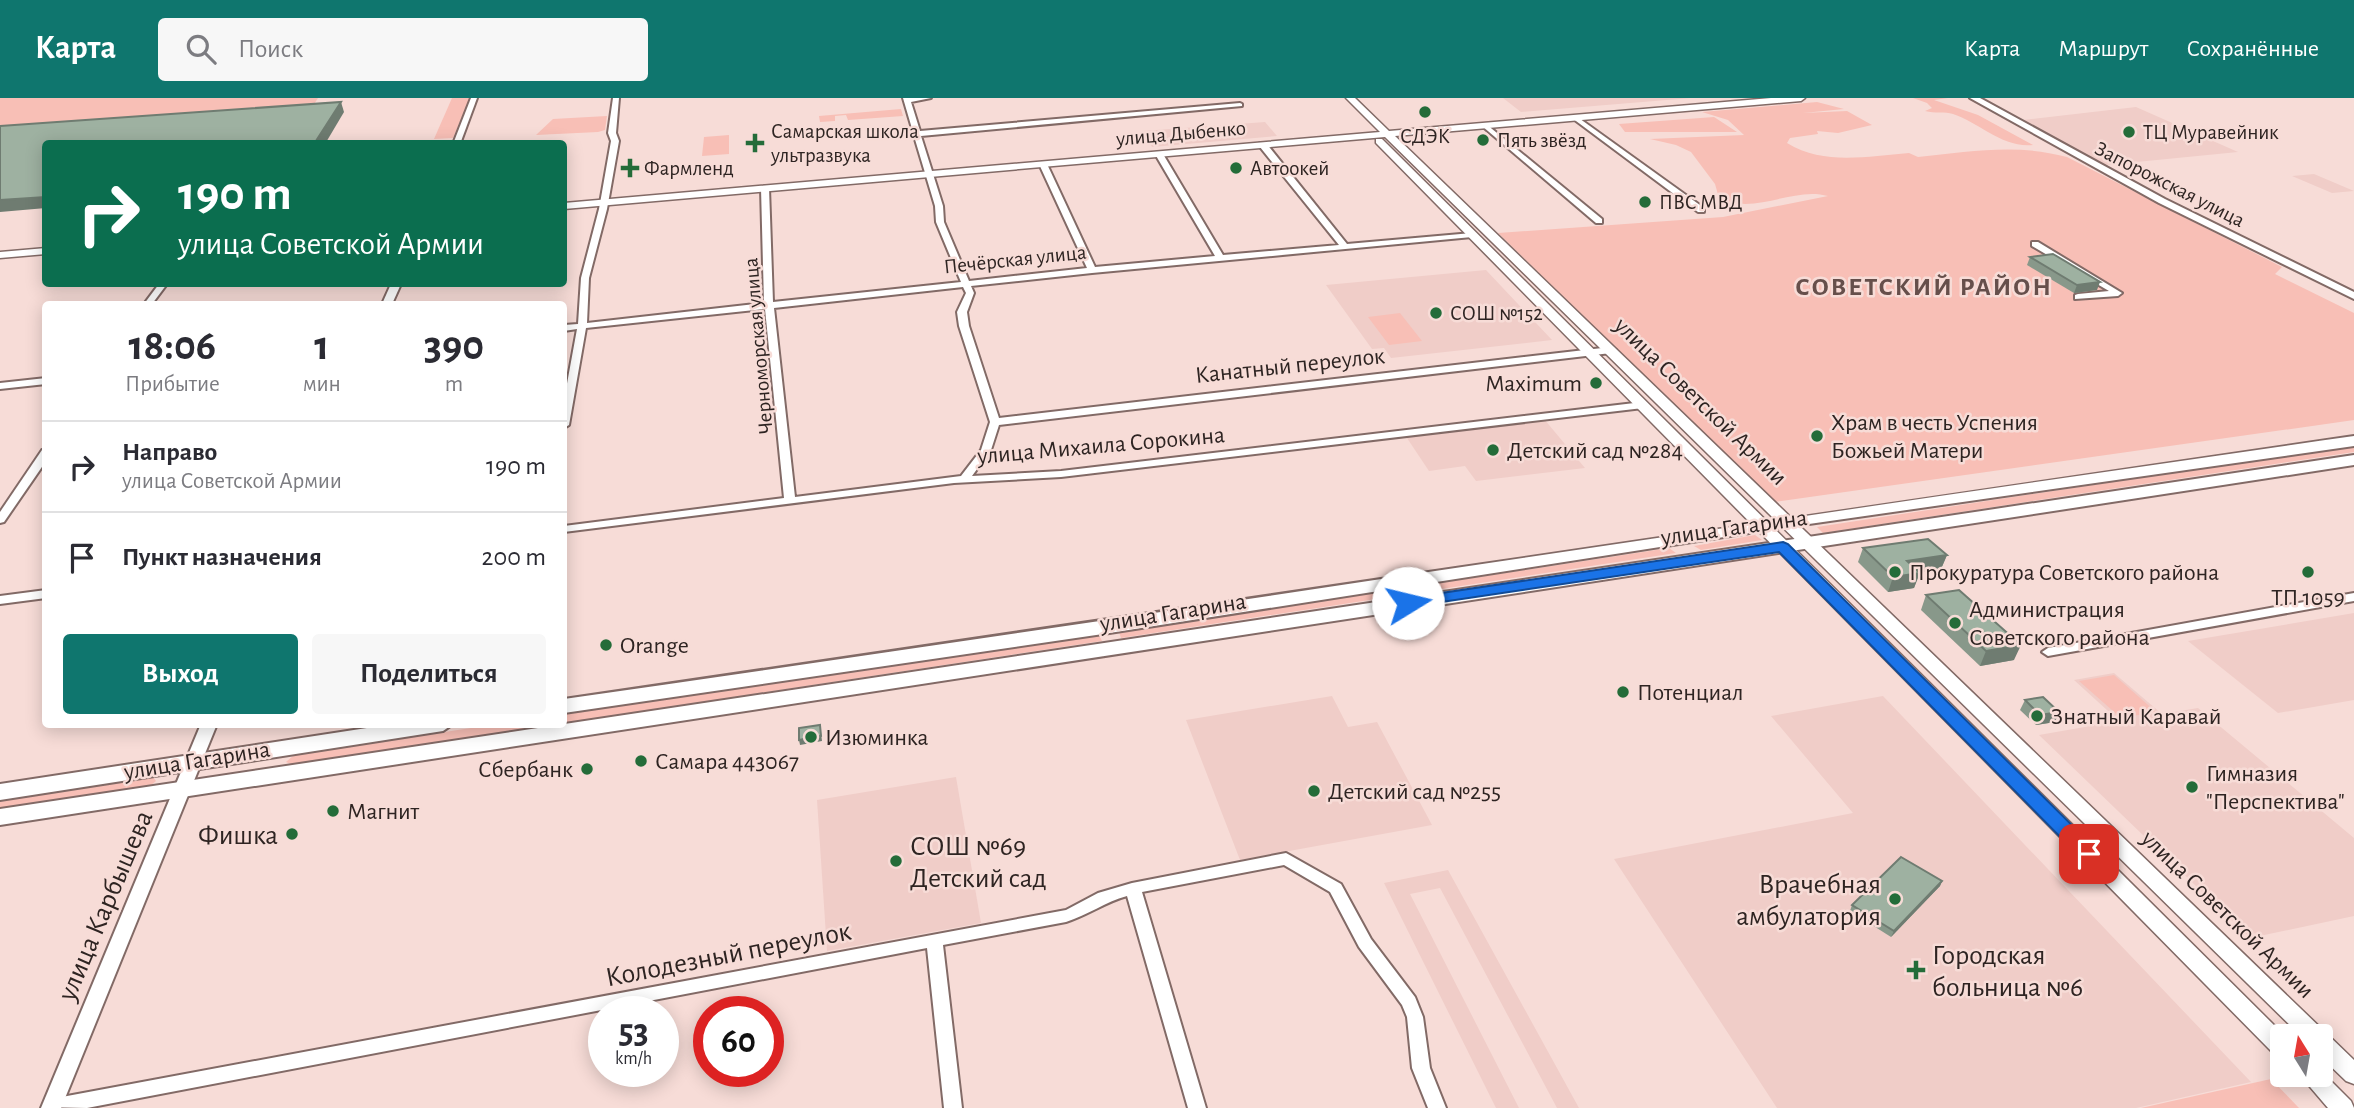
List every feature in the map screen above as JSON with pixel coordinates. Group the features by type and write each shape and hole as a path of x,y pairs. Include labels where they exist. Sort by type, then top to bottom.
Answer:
{"main road":[{"name":"улица Советской Армии","path":"1336,98 2270,1035"},
{"name":"улица Советской Армии","path":"1350,98 1492,233 2303,1024"},
{"name":"улица Дыбенко","path":"567,206 1801,98"},
{"path":"1472,235 1492,233"},
{"path":"0,255 42,251"},
{"name":"улица Гагарина","path":"567,706 1104,628 1788,522 2354,441"},
{"name":"улица Гагарина","path":"0,817 2354,460"},
{"path":"1676,539 1695,559"},
{"name":"улица Гагарина","path":"0,792 417,728"},
{"path":"271,775 280,749"},
{"path":"2089,854 2122,847"},
{"path":"2333,1054 2354,1074"},
{"path":"2323,1087 2343,1108"}],"street":[{"path":"458,140 474,98"},
{"path":"567,409 582,327 585,278 604,202 615,141 612,133 617,98"},
{"path":"928,98 907,99 915,134 939,206 940,222 970,293 962,312 964,326 995,422 986,450 965,478"},
{"name":"Запорожская улица","path":"1974,98 2142,191 2354,296"},
{"path":"915,134 1240,105"},
{"path":"1574,117 1701,210"},
{"path":"1483,125 1599,221"},
{"path":"1263,145 1344,245"},
{"path":"1159,154 1220,257"},
{"path":"1043,164 1092,270"},
{"name":"Черноморская улица","path":"765,188 769,305 790,501"},
{"name":"Печёрская улица","path":"567,328 1092,270 1472,235"},
{"path":"2035,244 2118,293 2078,297"},
{"name":"Канатный переулок","path":"995,422 1611,350"},
{"path":"0,386 42,381"},
{"name":"улица Михаила Сорокина","path":"567,529 965,478 1061,474 1643,405"},
{"path":"0,520 42,458"},
{"path":"0,600 42,595"},
{"path":"2048,652 2354,597"},
{"name":"улица Карбышева","path":"51,1107 207,728"},
{"name":"Колодезный переулок","path":"51,1107 1075,914 1095,900 1133,889 1286,859 1336,888 1365,943 1409,1002 1415,1017 1421,1068 1437,1108"},
{"path":"1133,889 1197,1108"},
{"path":"934,941 953,1108"}],"shaded area":[{"path":"0,98 318,98 311,109 0,131"},
{"path":"452,98 470,98 453,138 434,139"},
{"path":"1503,98 1691,98 1521,112"},
{"path":"1913,98 1948,98 1934,100 1978,115 2033,145 2011,143 1953,114 1925,111 1932,108"},
{"path":"1817,102 1844,109 1803,113 1847,111 1872,125 1838,133 1817,131 1818,134 1790,138 1787,143 1816,155 1846,158 1909,153 1918,157 2011,150 2029,150 2067,157 2282,267 2275,274 2354,313 2354,420 1775,502 1498,233 1723,217 1828,196 1801,195 1760,203 1733,203 1719,198 1715,184 1691,152 1676,145 1650,139 1744,135 1728,120 1702,112"},
{"path":"2136,107 2238,152 2106,165 2014,121"},
{"path":"901,109 903,116 848,120 846,115 835,116 835,121 820,122 819,116"},
{"path":"607,116 605,130 598,132 536,135 553,119"},
{"path":"1714,117 1737,132 1625,132 1619,124"},
{"path":"1265,122 1277,136 1152,147 1143,131"},
{"path":"729,135 729,154 702,156 704,137"},
{"path":"2314,174 2354,191 2332,193 2292,176"},
{"name":"СОШ №152","path":"1486,270 1552,340 1391,358 1384,348 1372,349 1326,285"},
{"path":"1400,313 1422,341 1389,345 1368,317"},
{"name":"Детский сад №284","path":"1544,419 1585,468 1476,481 1465,466 1429,471 1405,435"},
{"path":"2354,445 2354,452 1823,533 1817,527"},
{"path":"1755,535 1762,540 1701,550 1694,546"},
{"path":"1669,548 1676,553 1121,638 1119,632"},
{"name":"Гимназия \"Перспектива\"","path":"2354,613 2354,700 2278,713 2188,641"},
{"path":"1099,635 1102,641 567,723 567,714"},
{"name":"Гимназия \"Перспектива\"","path":"2114,673 2162,714 2198,708 2354,838 2354,916 2250,938 2039,735 2119,721 2074,680"},
{"path":"2114,675 2156,712 2121,718 2079,681"},
{"name":"Детский сад №255","path":"1332,696 1348,727 1377,722 1432,825 1240,860 1186,720"},
{"name":"Городская больница №6","path":"1883,696 2251,1082 2136,1108 1777,1108 1614,859 1853,813 1771,716"},
{"path":"471,728 534,728 291,764 286,762 294,755"},
{"path":"153,777 156,781 149,787 0,809 0,800"},
{"name":"СОШ №69 Детский сад","path":"956,777 981,923 827,951 817,800"},
{"path":"1448,870 1579,1108 1557,1108 1440,888 1410,894 1519,1108 1496,1108 1384,883"},
{"path":"2270,1079 2270,1087 2279,1087 2299,1108 2141,1108"}],"building":[{"path":"341,102 317,140 42,140 42,197 0,200 0,126"},
{"path":"2053,254 2100,282 2077,285 2030,257"},
{"path":"1928,539 1947,555 1907,561 1920,573 1893,577 1863,548"},
{"path":"1959,590 2021,645 1986,651 1926,595"},
{"path":"2043,697 2059,712 2040,715 2025,700"},
{"path":"820,725 821,736 799,740 799,728"},
{"name":"Врачебная амбулатория","path":"1901,857 1942,881 1894,931 1852,905"}],"place":[{"name":"СДЭК","path":"1425,112"},
{"name":"ТЦ Муравейник","path":"2129,132"},
{"name":"Пять звёзд","path":"1483,140"},
{"name":"Самарская школа ультразвука","path":"755,143"},
{"name":"Фармленд","path":"630,168"},
{"name":"Автоокей","path":"1236,168"},
{"name":"ПВС МВД","path":"1645,202"},
{"name":"СОШ №152","path":"1436,313"},
{"name":"Maximum","path":"1596,383"},
{"name":"Храм в честь Успения Божьей Матери","path":"1817,436"},
{"name":"Детский сад №284","path":"1493,450"},
{"name":"Прокуратура Советского района","path":"1895,572"},
{"name":"ТП 1059","path":"2308,572"},
{"name":"Администрация Советского района","path":"1955,623"},
{"name":"Orange","path":"606,645"},
{"name":"Потенциал","path":"1623,692"},
{"name":"Знатный Каравай","path":"2037,716"},
{"name":"Изюминка","path":"811,737"},
{"name":"Самара 443067","path":"641,761"},
{"name":"Сбербанк","path":"587,769"},
{"name":"Гимназия \"Перспектива\"","path":"2192,787"},
{"name":"Детский сад №255","path":"1314,791"},
{"name":"Магнит","path":"333,811"},
{"name":"Фишка","path":"292,834"},
{"name":"СОШ №69 Детский сад","path":"896,861"},
{"name":"Врачебная амбулатория","path":"1895,899"},
{"name":"Городская больница №6","path":"1916,970"}],"district":[{"name":"СОВЕТСКИЙ РАЙОН","path":"1924,286"}],"route":[{"path":"1408,603 1783,547 2089,854"}]}
